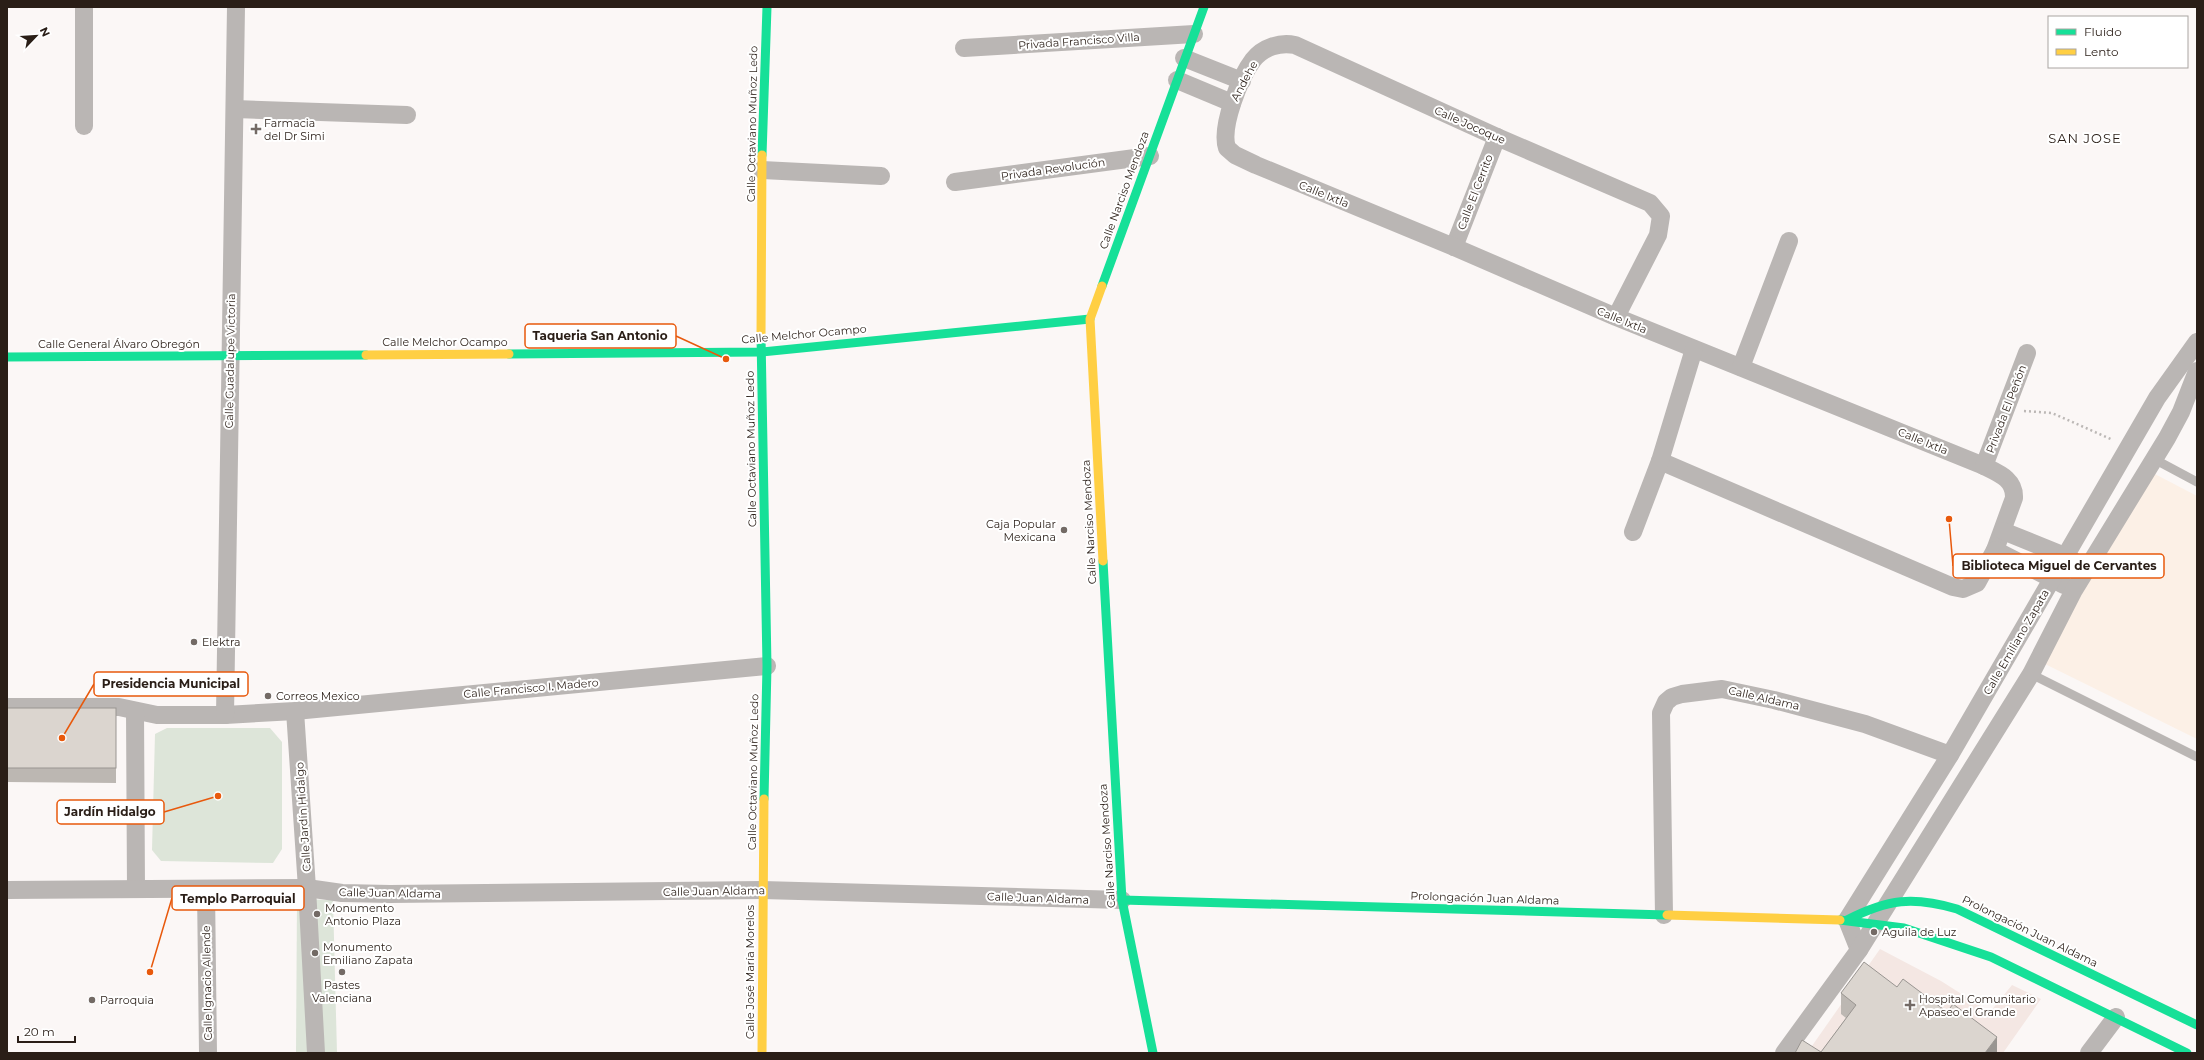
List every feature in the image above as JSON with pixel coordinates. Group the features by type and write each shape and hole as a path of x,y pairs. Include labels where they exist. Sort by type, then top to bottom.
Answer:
{"street":[{"path":"84,7 84,126"},
{"name":"Calle Guadalupe Victoria","path":"225,715 236,7"},
{"name":"Calle Octaviano Muñoz Ledo","path":"762,890 767,666 761,352 762,170 767,7"},
{"name":"Calle Narciso Mendoza","path":"1153,1053 1122,900 1090,319 1150,156 1184,58 1204,7"},
{"name":"Privada Francisco Villa","path":"964,48 1194,34"},
{"name":"Calle Jocoque","path":"1274,46 1284,43 1295,45 1496,137 1650,203 1661,216 1658,235 1616,317"},
{"name":"Andehe","path":"1227,148 1226,133 1232,103 1242,81 1254,60 1274,46"},
{"path":"1184,58 1242,81"},
{"path":"1177,80 1232,103"},
{"path":"235,108 407,115"},
{"name":"Calle El Cerrito","path":"1454,247 1496,137"},
{"name":"Calle Ixtla","path":"1227,148 1235,155 1256,166 1454,247 1616,317 2003,475 2015,491 2003,531"},
{"name":"Privada Revolución","path":"955,182 1150,156"},
{"path":"762,170 881,176"},
{"path":"1741,367 1790,241"},
{"name":"Calle Melchor Ocampo","path":"230,356 761,352 1090,319"},
{"path":"1633,532 1660,461 1694,349"},
{"name":"Calle Emiliano Zapata","path":"1847,920 1950,755 2130,447 2157,398 2194,350"},
{"name":"Privada El Peñón","path":"1984,466 2027,352"},
{"name":"Calle General Álvaro Obregón","path":"7,357 230,356"},
{"path":"1784,1053 1859,950 2031,674 2074,590 2181,412 2197,371"},
{"path":"1660,461 1952,587 1962,589 1977,584 2003,531 2065,556 2087,570"},
{"path":"1995,550 2074,590"},
{"name":"Calle Francisco I. Madero","path":"7,707 120,707 157,715 225,715 295,711 767,666"},
{"name":"Calle Aldama","path":"1664,915 1661,713 1666,702 1672,697 1682,694 1722,689 1774,700 1865,724 1950,755"},
{"path":"135,711 136,888"},
{"name":"Calle Jardín Hidalgo","path":"7,890 308,888 295,711"},
{"path":"308,888 316,1053"},
{"name":"Calle Juan Aldama","path":"308,888 342,893 390,894 762,890 1122,900"},
{"name":"Calle Ignacio Allende","path":"206,889 208,1053"},
{"name":"Calle José María Morelos","path":"762,890 762,1053"},
{"name":"Prolongación Juan Aldama","path":"1122,900 1847,920 1904,928 1991,957 2187,1053"},
{"name":"Prolongación Juan Aldama","path":"1847,920 1871,907 1890,900 1914,900 1937,903 1957,909 2197,1025"},
{"path":"1847,920 1859,950"},
{"path":"2089,1053 2116,1017"}],"lane":[{"path":"2154,459 2197,482"},
{"path":"2031,674 2197,757"}],"path":[{"path":"2006,411 2052,412 2130,447"}],"shaded area":[{"path":"2151,472 2197,496 2197,739 2041,662"},
{"path":"167,728 270,728 282,742 282,849 273,863 161,861 152,850 155,734"},
{"path":"297,899 333,900 337,1053 296,1053"},
{"name":"Hospital Comunitario Apaseo el Grande","path":"1880,949 1941,981 1990,1012 2012,985 2041,999 2003,1053 1807,1053"}],"building":[{"path":"7,708 116,708 116,768 7,768"},
{"name":"Hospital Comunitario Apaseo el Grande","path":"1864,962 1897,987 1903,979 1947,1012 1953,1004 1997,1037 1985,1053 1795,1053 1802,1040 1821,1052 1856,1005 1841,993"}],"traffic: fast":[{"path":"762,155 767,7"},
{"path":"1102,286 1204,7"},
{"path":"509,354 761,352 1090,319"},
{"path":"761,336 767,666 764,799"},
{"path":"7,357 366,355"},
{"path":"1103,561 1122,900 1153,1053"},
{"path":"1122,900 1667,915"},
{"path":"1847,920 1875,908 1901,902 1927,902 1957,909 2197,1025"},
{"path":"1840,920 1904,928 1991,957 2187,1053"}],"traffic: slow":[{"path":"761,336 762,155"},
{"path":"1102,286 1090,319 1103,561"},
{"path":"366,355 509,354"},
{"path":"762,1053 764,799"},
{"path":"1667,915 1840,920"}],"place":[{"name":"Farmacia del Dr Simi","path":"256,129"},
{"name":"Taqueria San Antonio","path":"726,359"},
{"name":"Biblioteca Miguel de Cervantes","path":"1949,519"},
{"name":"Caja Popular Mexicana","path":"1064,530"},
{"name":"Elektra","path":"194,642"},
{"name":"Correos Mexico","path":"268,696"},
{"name":"Presidencia Municipal","path":"62,738"},
{"name":"Jardín Hidalgo","path":"218,796"},
{"name":"Monumento Antonio Plaza","path":"317,914"},
{"name":"Aguila de Luz","path":"1874,932"},
{"name":"Monumento Emiliano Zapata","path":"315,953"},
{"name":"Templo Parroquial","path":"150,972"},
{"name":"Pastes Valenciana","path":"342,972"},
{"name":"Parroquia","path":"92,1000"},
{"name":"Hospital Comunitario Apaseo el Grande","path":"1910,1005"}],"district":[{"name":"SAN JOSE","path":"2085,138"}]}
